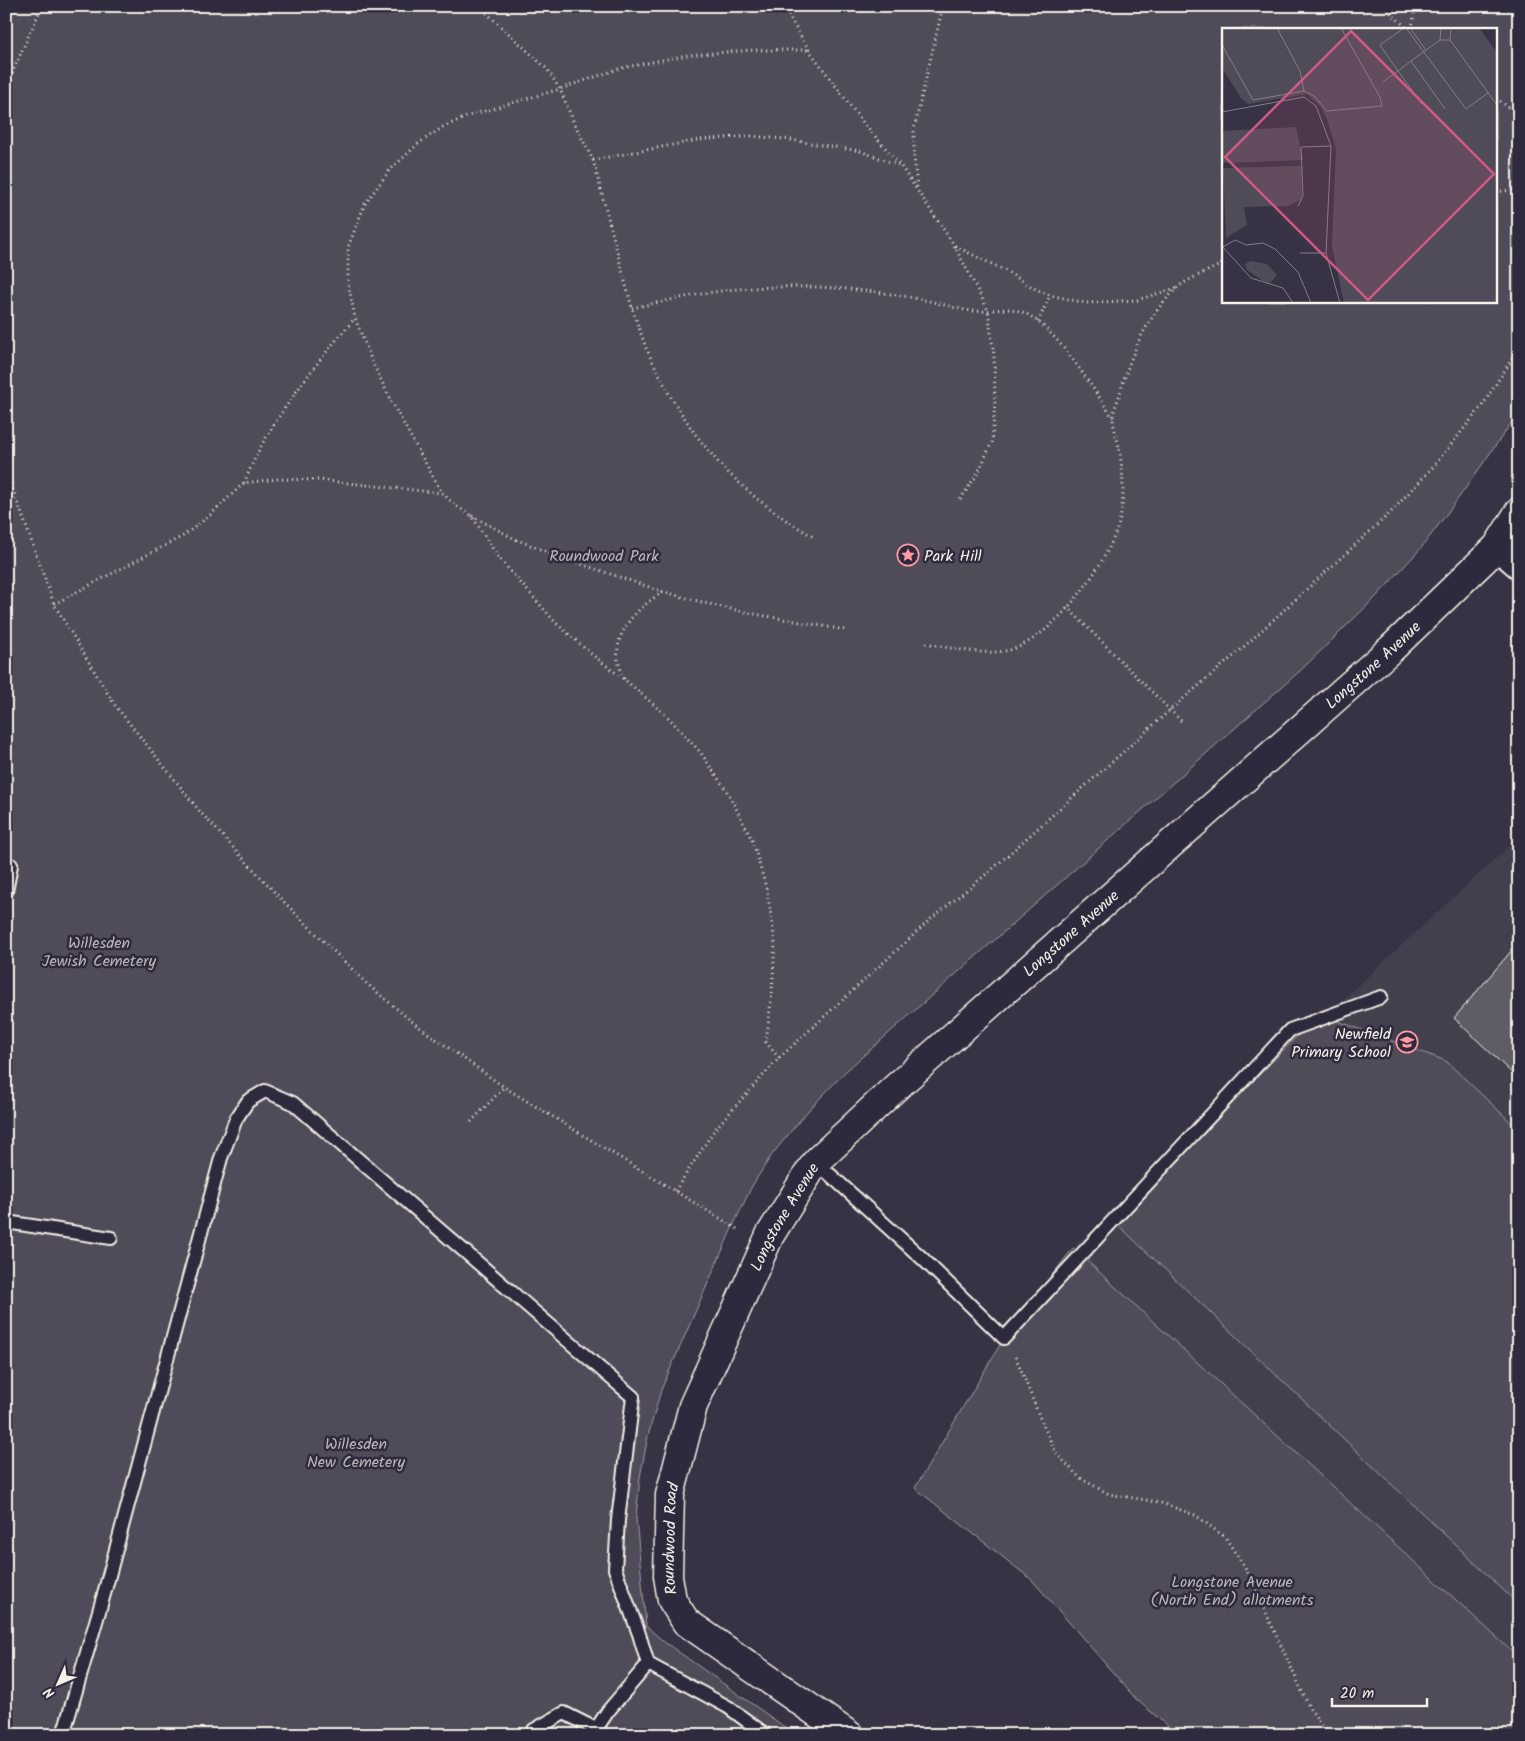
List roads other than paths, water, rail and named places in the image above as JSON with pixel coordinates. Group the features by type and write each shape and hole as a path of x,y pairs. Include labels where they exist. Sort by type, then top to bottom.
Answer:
{"street":[{"name":"Longstone Avenue","path":"693,1406 770,1236 816,1162 901,1083 1392,648 1497,547 1519,512"},
{"path":"1497,547 1519,566"},
{"name":"Roundwood Road","path":"693,1406 670,1495 668,1576 672,1600 686,1622 849,1735"}],"lane":[{"path":"6,892 11,865"},
{"path":"816,1162 924,1259 1004,1338 1290,1030 1381,997"},
{"path":"63,1735 107,1584 222,1158 236,1119 248,1101 265,1091 293,1103 633,1398 618,1520 615,1569 648,1664 728,1707 766,1735"},
{"path":"6,1222 111,1238"},
{"path":"534,1735 534,1730 564,1713 594,1732 608,1710 648,1664"}],"place":[{"name":"Park Hill","path":"908,555"},
{"name":"Newfield Primary School","path":"1407,1042"}],"park label":[{"name":"Roundwood Park","path":"604,555"},
{"name":"Willesden Jewish Cemetery","path":"99,951"},
{"name":"Willesden New Cemetery","path":"356,1452"},
{"name":"Longstone Avenue (North End) allotments","path":"1232,1590"}]}
